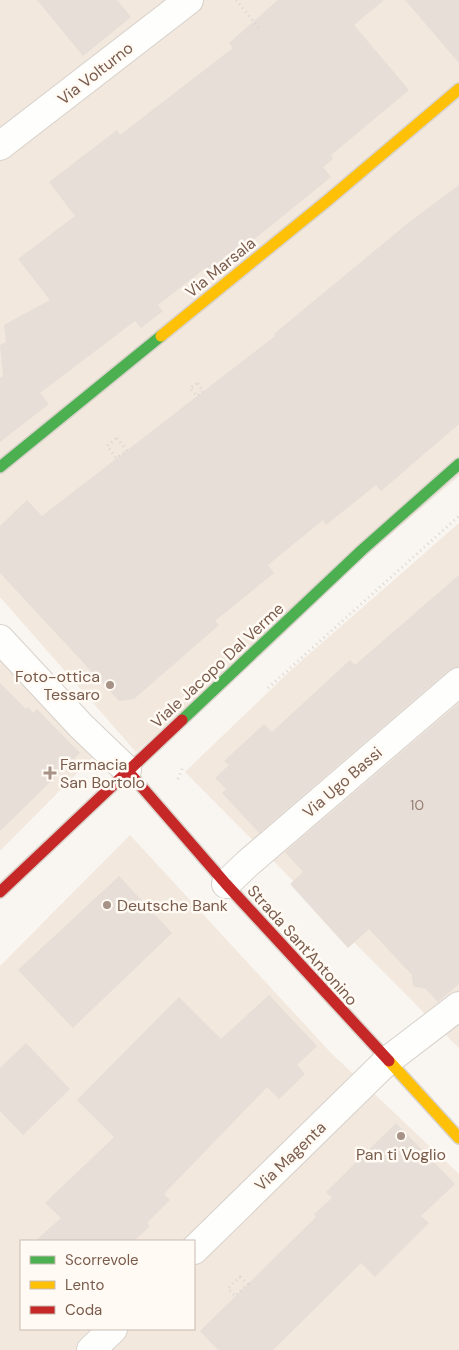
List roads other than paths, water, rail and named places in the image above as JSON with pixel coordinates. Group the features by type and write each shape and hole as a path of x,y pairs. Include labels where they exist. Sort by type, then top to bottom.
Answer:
{"main road":[{"name":"Via Marsala","path":"0,467 328,200 459,89"},
{"name":"Viale Jacopo Dal Verme","path":"0,892 362,550 459,464"},
{"name":"Strada Sant'Antonino","path":"127,770 226,884 459,1138"}],"street":[{"name":"Via Volturno","path":"0,146 189,0"},
{"path":"0,639 81,726 127,770"},
{"name":"Via Ugo Bassi","path":"226,884 459,682"},
{"name":"Via Magenta","path":"195,1249 387,1061 459,1006"},
{"path":"90,1350 111,1330"}],"place":[{"name":"Foto-ottica Tessaro","path":"110,685"},
{"name":"Farmacia San Bortolo","path":"50,773"},
{"name":"Deutsche Bank","path":"107,905"},
{"name":"Pan ti Voglio","path":"401,1136"}]}
